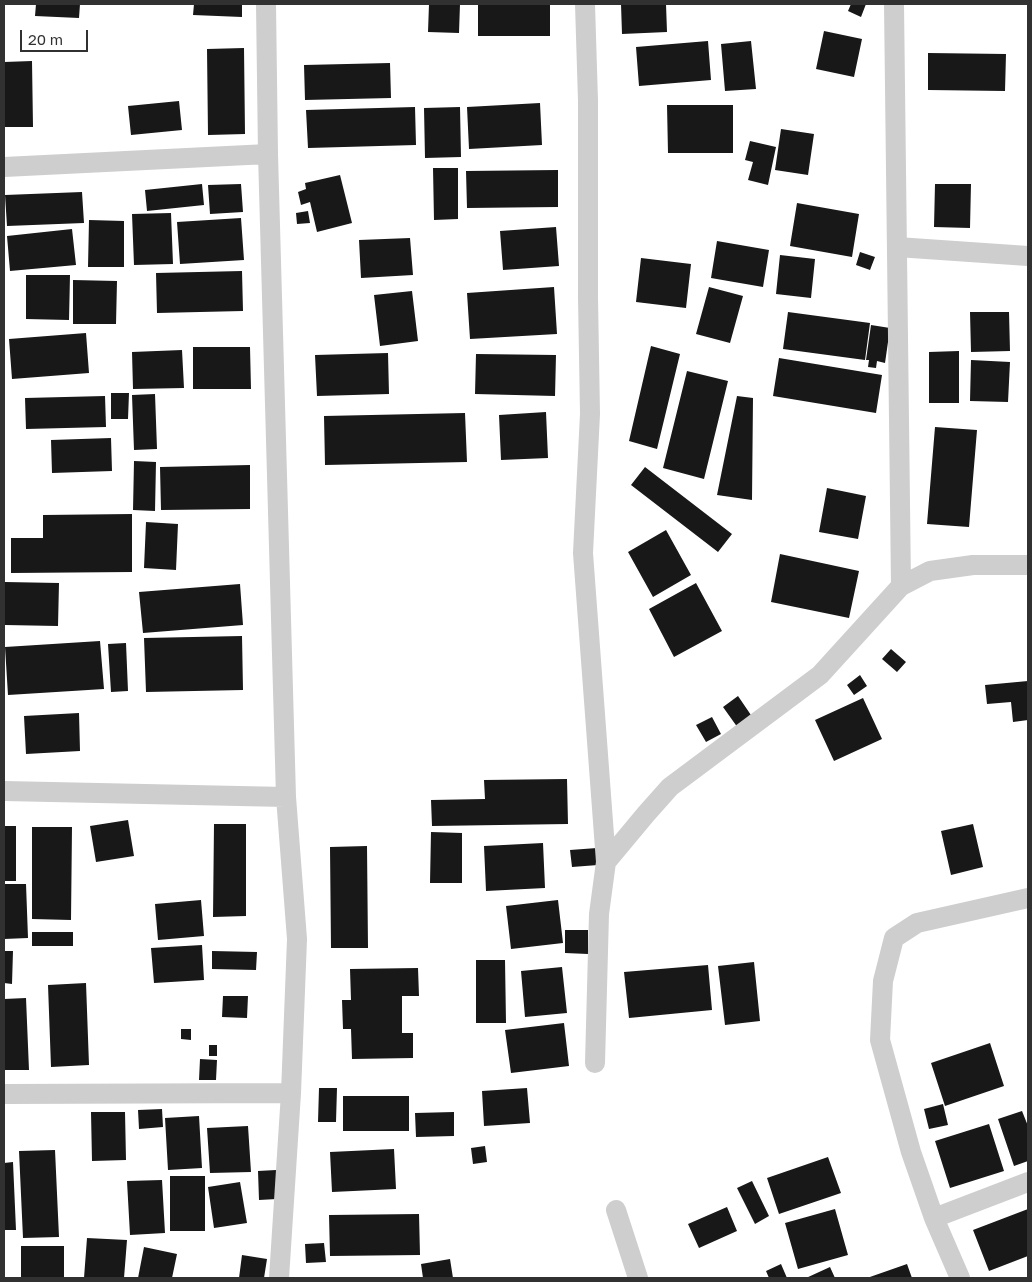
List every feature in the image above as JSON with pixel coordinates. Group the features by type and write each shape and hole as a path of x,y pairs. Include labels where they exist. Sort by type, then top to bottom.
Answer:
{"street":[{"path":"266,4 268,154 286,798 297,939 291,1093 279,1278"},
{"path":"585,4 588,101 590,414 583,554 606,862 599,914 596,1063"},
{"path":"894,4 901,586"},
{"path":"4,167 268,154"},
{"path":"897,247 1028,256"},
{"path":"606,862 670,787 820,675 901,586 930,572 972,565 1028,565"},
{"path":"4,791 286,798"},
{"path":"960,1278 934,1218 911,1152 880,1040 882,981 894,938 917,923 1028,898"},
{"path":"4,1094 291,1093"},
{"path":"934,1218 1028,1182"},
{"path":"616,1210 638,1278"}],"building":[{"path":"36,4 80,4 79,18 35,16"},
{"path":"194,4 242,4 242,17 193,15"},
{"path":"429,4 460,4 459,33 428,32"},
{"path":"478,4 550,4 550,36 478,36"},
{"path":"621,4 666,4 667,32 622,34"},
{"path":"851,4 866,4 861,17 848,11"},
{"path":"824,31 862,39 854,77 816,69"},
{"path":"708,41 711,80 639,86 636,47"},
{"path":"751,41 756,89 725,91 721,44"},
{"path":"244,48 245,134 208,135 207,49"},
{"path":"928,53 1006,54 1005,91 928,90"},
{"path":"32,61 33,127 4,127 4,62"},
{"path":"390,63 391,98 305,100 304,65"},
{"path":"179,101 182,130 131,135 128,106"},
{"path":"540,103 542,145 469,149 467,107"},
{"path":"667,105 733,105 733,153 668,153"},
{"path":"415,107 416,145 308,148 306,110"},
{"path":"460,107 461,157 425,158 424,108"},
{"path":"781,129 814,134 808,175 775,170"},
{"path":"750,141 776,147 768,185 748,180 753,162 745,160"},
{"path":"433,168 458,168 458,219 434,220"},
{"path":"558,170 558,207 467,208 466,171"},
{"path":"340,175 352,223 317,232 310,202 301,205 298,192 306,189 305,183"},
{"path":"202,184 204,205 147,211 145,190"},
{"path":"241,184 243,212 210,214 208,185"},
{"path":"935,184 971,184 970,228 934,227"},
{"path":"82,192 84,223 7,226 5,195"},
{"path":"797,203 859,214 852,257 790,246"},
{"path":"308,211 310,223 297,224 296,213"},
{"path":"171,213 173,264 134,265 132,214"},
{"path":"241,218 244,260 180,264 177,222"},
{"path":"89,220 124,221 124,267 88,267"},
{"path":"556,227 559,266 503,270 500,231"},
{"path":"72,229 76,265 10,271 7,236"},
{"path":"410,238 413,275 361,278 359,240"},
{"path":"717,241 769,250 763,287 711,278"},
{"path":"860,252 875,257 870,270 856,265"},
{"path":"780,255 815,259 811,298 776,294"},
{"path":"641,258 691,264 686,308 636,302"},
{"path":"242,271 243,311 157,313 156,273"},
{"path":"26,275 70,275 69,320 26,319"},
{"path":"73,280 117,281 116,324 73,324"},
{"path":"554,287 557,334 470,339 467,293"},
{"path":"709,287 743,296 730,343 696,334"},
{"path":"412,291 418,341 380,346 374,295"},
{"path":"788,312 870,323 865,360 783,349"},
{"path":"970,312 1009,312 1010,351 971,352"},
{"path":"871,325 890,328 885,363 877,361 876,368 868,367 869,360 866,360"},
{"path":"86,333 89,373 12,379 9,339"},
{"path":"651,346 680,354 657,449 629,441"},
{"path":"193,347 250,347 251,389 193,389"},
{"path":"182,350 184,388 133,389 132,352"},
{"path":"959,351 959,403 929,403 929,352"},
{"path":"388,353 389,394 317,396 315,355"},
{"path":"476,354 556,355 555,396 475,394"},
{"path":"779,358 882,375 876,413 773,396"},
{"path":"971,360 1010,362 1008,402 970,401"},
{"path":"687,371 728,381 704,479 663,468"},
{"path":"111,393 129,393 128,419 111,419"},
{"path":"155,394 157,449 134,450 132,395"},
{"path":"105,396 106,427 26,429 25,398"},
{"path":"737,396 753,398 752,500 717,495"},
{"path":"546,412 548,458 501,460 499,415"},
{"path":"465,413 467,462 325,465 324,416"},
{"path":"935,427 977,430 969,527 927,524"},
{"path":"111,438 112,471 52,473 51,440"},
{"path":"134,461 156,462 155,511 133,510"},
{"path":"250,465 250,509 161,510 160,467"},
{"path":"645,467 732,534 718,552 631,485"},
{"path":"827,488 866,496 858,539 819,532"},
{"path":"132,514 132,572 11,573 11,538 43,538 43,515"},
{"path":"146,522 178,524 176,570 144,568"},
{"path":"666,530 691,575 653,597 628,552"},
{"path":"780,554 859,571 849,618 771,602"},
{"path":"5,582 59,583 58,626 5,625"},
{"path":"696,583 722,631 674,657 649,609"},
{"path":"240,584 243,625 143,633 139,592"},
{"path":"242,636 243,690 146,692 144,638"},
{"path":"100,641 104,689 8,695 5,647"},
{"path":"126,643 128,691 111,692 108,644"},
{"path":"891,649 906,662 897,672 882,659"},
{"path":"860,675 867,686 854,695 847,685"},
{"path":"1028,681 1028,720 1013,722 1011,702 987,704 985,685"},
{"path":"738,696 753,718 738,728 723,707"},
{"path":"863,698 882,739 834,761 815,720"},
{"path":"79,713 80,751 26,754 24,716"},
{"path":"712,717 721,734 706,742 696,725"},
{"path":"567,779 568,824 432,826 431,800 485,799 484,780"},
{"path":"128,820 134,856 96,862 90,826"},
{"path":"214,824 246,824 246,916 213,917"},
{"path":"973,824 983,867 951,875 941,831"},
{"path":"4,826 16,826 16,881 4,881"},
{"path":"32,827 72,827 71,920 32,919"},
{"path":"431,832 462,833 462,883 430,883"},
{"path":"543,843 545,888 486,891 484,846"},
{"path":"367,846 368,948 331,948 330,847"},
{"path":"597,848 598,865 572,867 570,850"},
{"path":"4,884 26,884 28,938 4,939"},
{"path":"201,900 204,936 158,940 155,904"},
{"path":"558,900 563,943 511,949 506,906"},
{"path":"565,930 588,930 588,954 565,953"},
{"path":"32,932 73,932 73,946 32,946"},
{"path":"202,945 204,980 154,983 151,948"},
{"path":"4,951 13,951 12,984 4,983"},
{"path":"212,951 257,952 256,970 212,969"},
{"path":"476,960 505,960 506,1023 476,1023"},
{"path":"754,962 760,1021 725,1025 718,966"},
{"path":"708,965 712,1010 629,1018 624,972"},
{"path":"562,967 567,1013 525,1017 521,971"},
{"path":"418,968 419,996 402,996 402,1033 413,1033 413,1058 352,1059 351,1029 343,1029 342,1000 351,1000 350,969"},
{"path":"86,983 89,1065 51,1067 48,985"},
{"path":"223,996 248,996 247,1018 222,1017"},
{"path":"26,998 29,1070 4,1070 4,999"},
{"path":"564,1023 569,1066 511,1073 505,1030"},
{"path":"181,1029 191,1029 191,1040 181,1039"},
{"path":"990,1043 1004,1086 945,1106 931,1063"},
{"path":"209,1045 217,1045 217,1056 209,1056"},
{"path":"200,1059 217,1060 216,1080 199,1080"},
{"path":"319,1088 337,1088 336,1122 318,1122"},
{"path":"527,1088 530,1123 484,1126 482,1091"},
{"path":"343,1096 409,1096 409,1131 343,1131"},
{"path":"943,1104 948,1125 929,1129 924,1109"},
{"path":"162,1109 163,1127 139,1129 138,1110"},
{"path":"1022,1111 1028,1126 1028,1161 1014,1166 998,1119"},
{"path":"91,1112 125,1112 126,1160 92,1161"},
{"path":"454,1112 454,1136 416,1137 415,1113"},
{"path":"199,1116 202,1168 168,1170 165,1118"},
{"path":"989,1124 1004,1171 950,1188 935,1141"},
{"path":"248,1126 251,1172 210,1173 207,1128"},
{"path":"485,1146 487,1162 473,1164 471,1148"},
{"path":"394,1149 396,1189 332,1192 330,1152"},
{"path":"55,1150 59,1237 23,1238 19,1151"},
{"path":"828,1157 841,1193 779,1214 767,1178"},
{"path":"13,1162 16,1230 4,1230 4,1163"},
{"path":"276,1170 277,1199 259,1200 258,1171"},
{"path":"170,1176 205,1176 205,1231 170,1231"},
{"path":"162,1180 165,1233 130,1235 127,1181"},
{"path":"752,1181 769,1216 755,1224 737,1188"},
{"path":"240,1182 247,1223 214,1228 208,1187"},
{"path":"727,1207 737,1231 699,1248 688,1224"},
{"path":"835,1209 848,1255 798,1269 785,1223"},
{"path":"1028,1209 1028,1256 989,1271 973,1230"},
{"path":"419,1214 420,1255 330,1256 329,1215"},
{"path":"87,1238 127,1240 124,1278 84,1278"},
{"path":"324,1243 326,1262 306,1263 305,1244"},
{"path":"21,1246 64,1246 64,1278 21,1278"},
{"path":"144,1247 177,1254 172,1278 138,1278"},
{"path":"242,1255 267,1259 264,1278 239,1278"},
{"path":"450,1259 453,1278 423,1278 421,1264"},
{"path":"781,1264 787,1278 769,1278 766,1271"},
{"path":"907,1264 912,1278 867,1278"},
{"path":"830,1267 835,1278 806,1278"}]}
